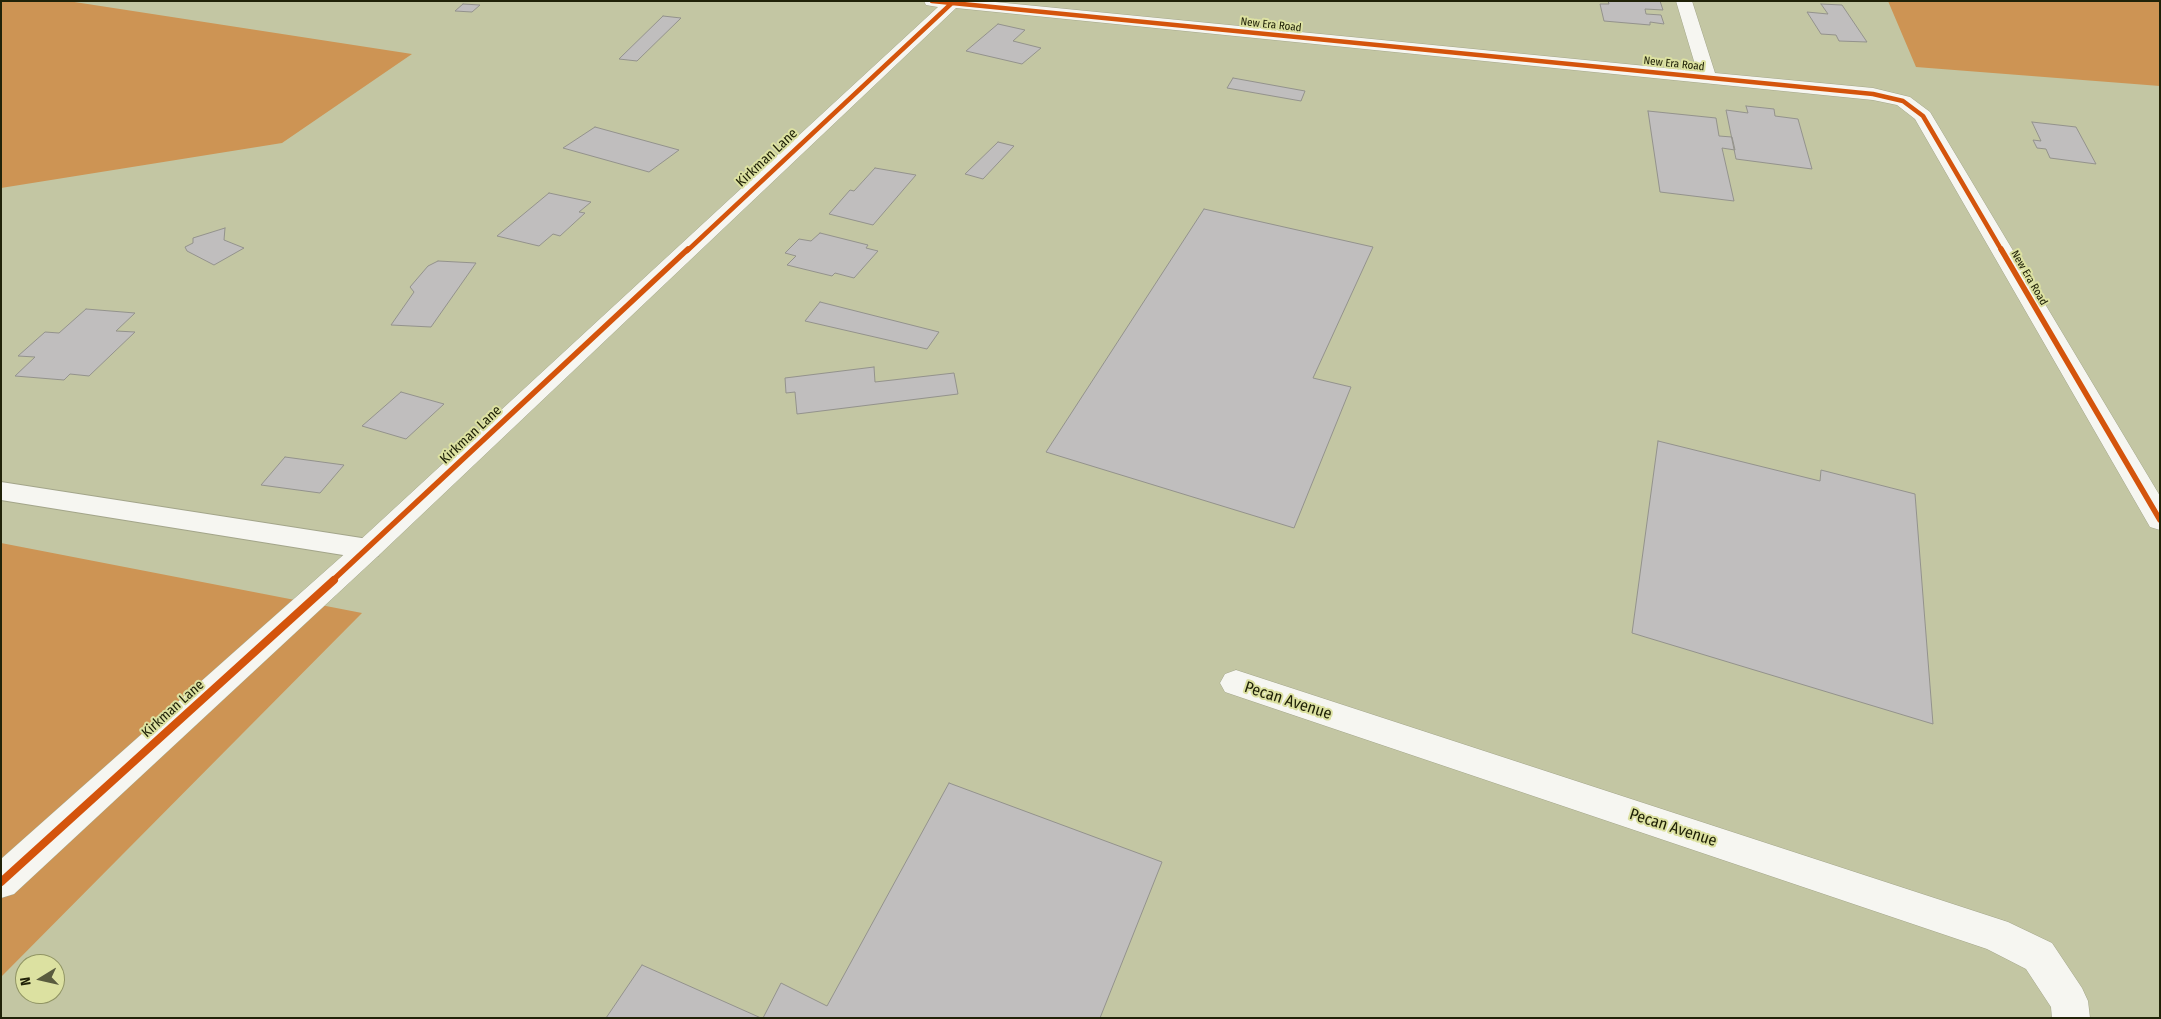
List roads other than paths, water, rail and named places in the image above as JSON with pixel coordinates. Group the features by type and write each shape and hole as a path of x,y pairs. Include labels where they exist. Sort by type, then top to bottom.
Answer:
{"street":[{"path":"1684,1 1708,78"},
{"name":"New Era Road","path":"946,2 1873,94 1903,101 1923,116 2160,520"},
{"name":"Kirkman Lane","path":"1,882 368,549 946,2"},
{"name":"Pecan Avenue","path":"1236,683 1995,934 2039,956 2069,1001 2071,1018"}],"lane":[{"path":"1,491 368,549"}]}
